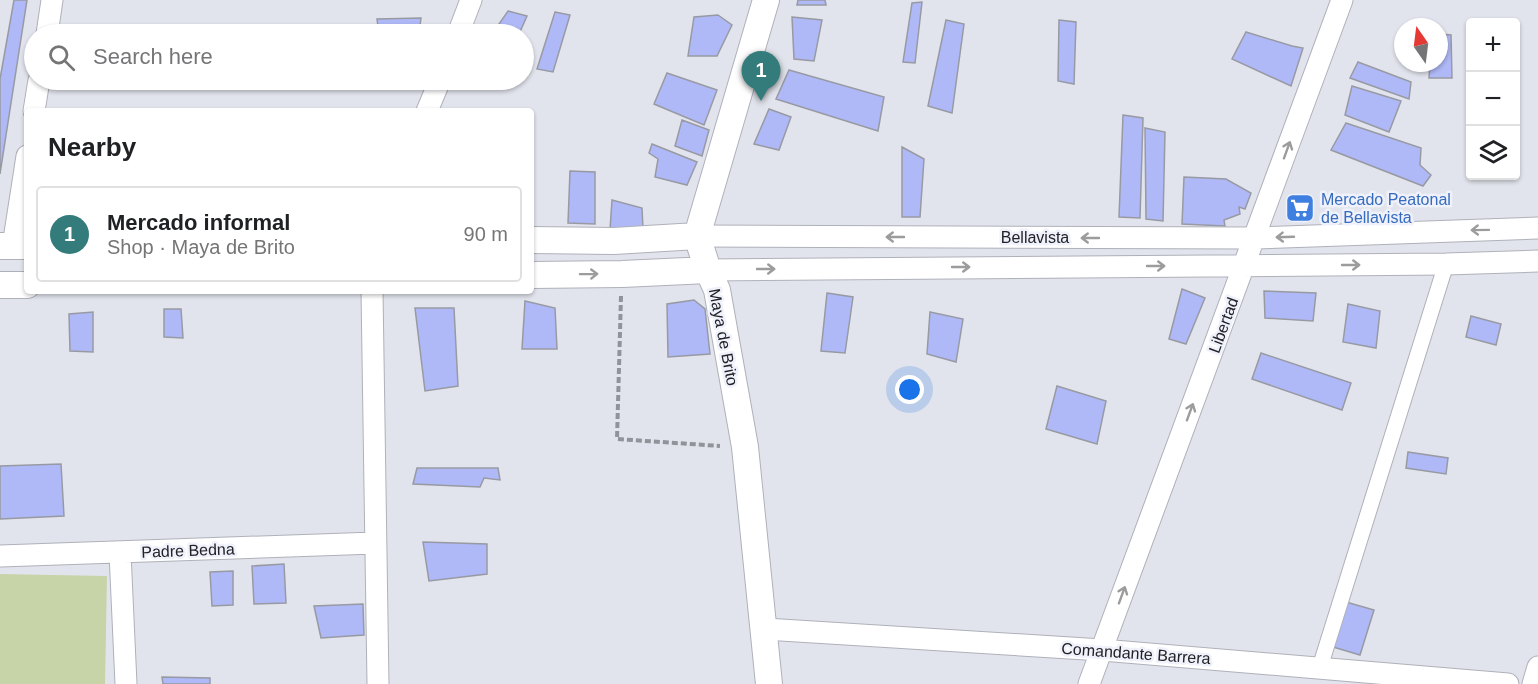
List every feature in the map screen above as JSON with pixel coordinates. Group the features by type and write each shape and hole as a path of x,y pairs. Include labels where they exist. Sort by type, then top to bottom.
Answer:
{"street":[{"path":"48,24 52,0"},
{"path":"462,24 471,0"},
{"path":"698,236 766,0"},
{"name":"Libertad","path":"1089,684 1342,0"},
{"path":"34,108 37,90"},
{"path":"428,108 436,90"},
{"path":"13,246 24,175"},
{"name":"Bellavista","path":"534,240 614,241 698,236 1255,238 1538,228"},
{"name":"Maya de Brito","path":"698,236 708,270 717,290 745,447 769,684"},
{"name":"Bellavista","path":"534,275 708,270 1446,264 1538,261"},
{"path":"1320,667 1446,264"},
{"path":"0,285 24,285"},
{"path":"372,294 378,684"},
{"name":"Padre Bedna","path":"0,556 375,543"},
{"path":"120,553 126,684"},
{"name":"Comandante Barrera","path":"765,629 1102,650 1508,684"},
{"path":"1533,684 1538,667"}],"path":[{"path":"622,274 616,440 745,447"}],"green space":[{"path":"0,574 107,576 105,684 0,684"}],"building":[{"path":"14,0 27,0 0,174 0,79"},
{"path":"798,0 825,0 826,5 797,5"},
{"path":"922,2 915,63 903,62 912,3"},
{"path":"508,11 527,16 523,24 499,24"},
{"path":"555,12 570,15 553,72 537,69"},
{"path":"718,15 732,25 717,56 688,56 694,17"},
{"path":"792,17 822,20 814,61 794,59"},
{"path":"421,18 420,24 378,24 377,19"},
{"path":"946,20 964,24 952,113 928,106"},
{"path":"1059,20 1076,22 1074,84 1058,81"},
{"path":"1246,32 1303,48 1291,86 1232,59"},
{"path":"1448,35 1451,35 1452,78 1429,78 1429,72 1448,72"},
{"path":"1358,62 1411,82 1409,99 1350,78"},
{"path":"789,70 884,97 878,131 776,99"},
{"path":"667,73 717,90 704,125 654,104"},
{"path":"1352,86 1401,101 1389,132 1345,115"},
{"path":"769,109 791,117 779,150 754,144"},
{"path":"1123,115 1143,118 1140,218 1119,217"},
{"path":"682,120 709,130 702,156 675,146"},
{"path":"1346,123 1421,148 1420,165 1431,175 1423,186 1331,150"},
{"path":"1145,128 1165,132 1163,221 1146,219"},
{"path":"652,144 697,162 687,185 655,177 658,159 649,153"},
{"path":"902,147 924,159 920,217 902,217"},
{"path":"570,171 595,172 595,224 568,223"},
{"path":"1184,177 1226,179 1251,193 1245,209 1239,207 1240,214 1224,220 1225,226 1182,224"},
{"path":"612,200 642,208 643,229 610,230"},
{"path":"1182,289 1205,298 1186,344 1169,339"},
{"path":"1264,291 1316,293 1313,321 1265,318"},
{"path":"827,293 853,297 845,353 821,351"},
{"path":"694,300 705,309 710,354 668,357 667,304"},
{"path":"525,301 555,308 557,349 522,349"},
{"path":"1348,304 1380,311 1376,348 1343,342"},
{"path":"415,308 454,308 458,386 425,391"},
{"path":"164,309 181,309 183,338 164,337"},
{"path":"93,312 93,352 70,351 69,314"},
{"path":"930,312 963,319 956,362 927,354"},
{"path":"1471,316 1501,324 1496,345 1466,337"},
{"path":"1261,353 1351,383 1342,410 1252,379"},
{"path":"1057,386 1106,401 1097,444 1046,429"},
{"path":"1408,452 1448,458 1446,474 1406,468"},
{"path":"61,464 64,516 0,519 0,466"},
{"path":"417,468 498,468 500,480 484,478 480,487 413,484"},
{"path":"423,542 487,544 487,574 429,581"},
{"path":"284,564 286,603 254,604 252,566"},
{"path":"233,571 233,605 212,606 210,572"},
{"path":"1346,602 1374,610 1360,655 1333,647"},
{"path":"363,604 364,635 321,638 314,606"},
{"path":"162,677 210,678 210,684 163,684"}],"place":[{"name":"Mercado informal","path":"761,101"},
{"name":"Mercado Peatonal de Bellavista","path":"1300,208"}]}
